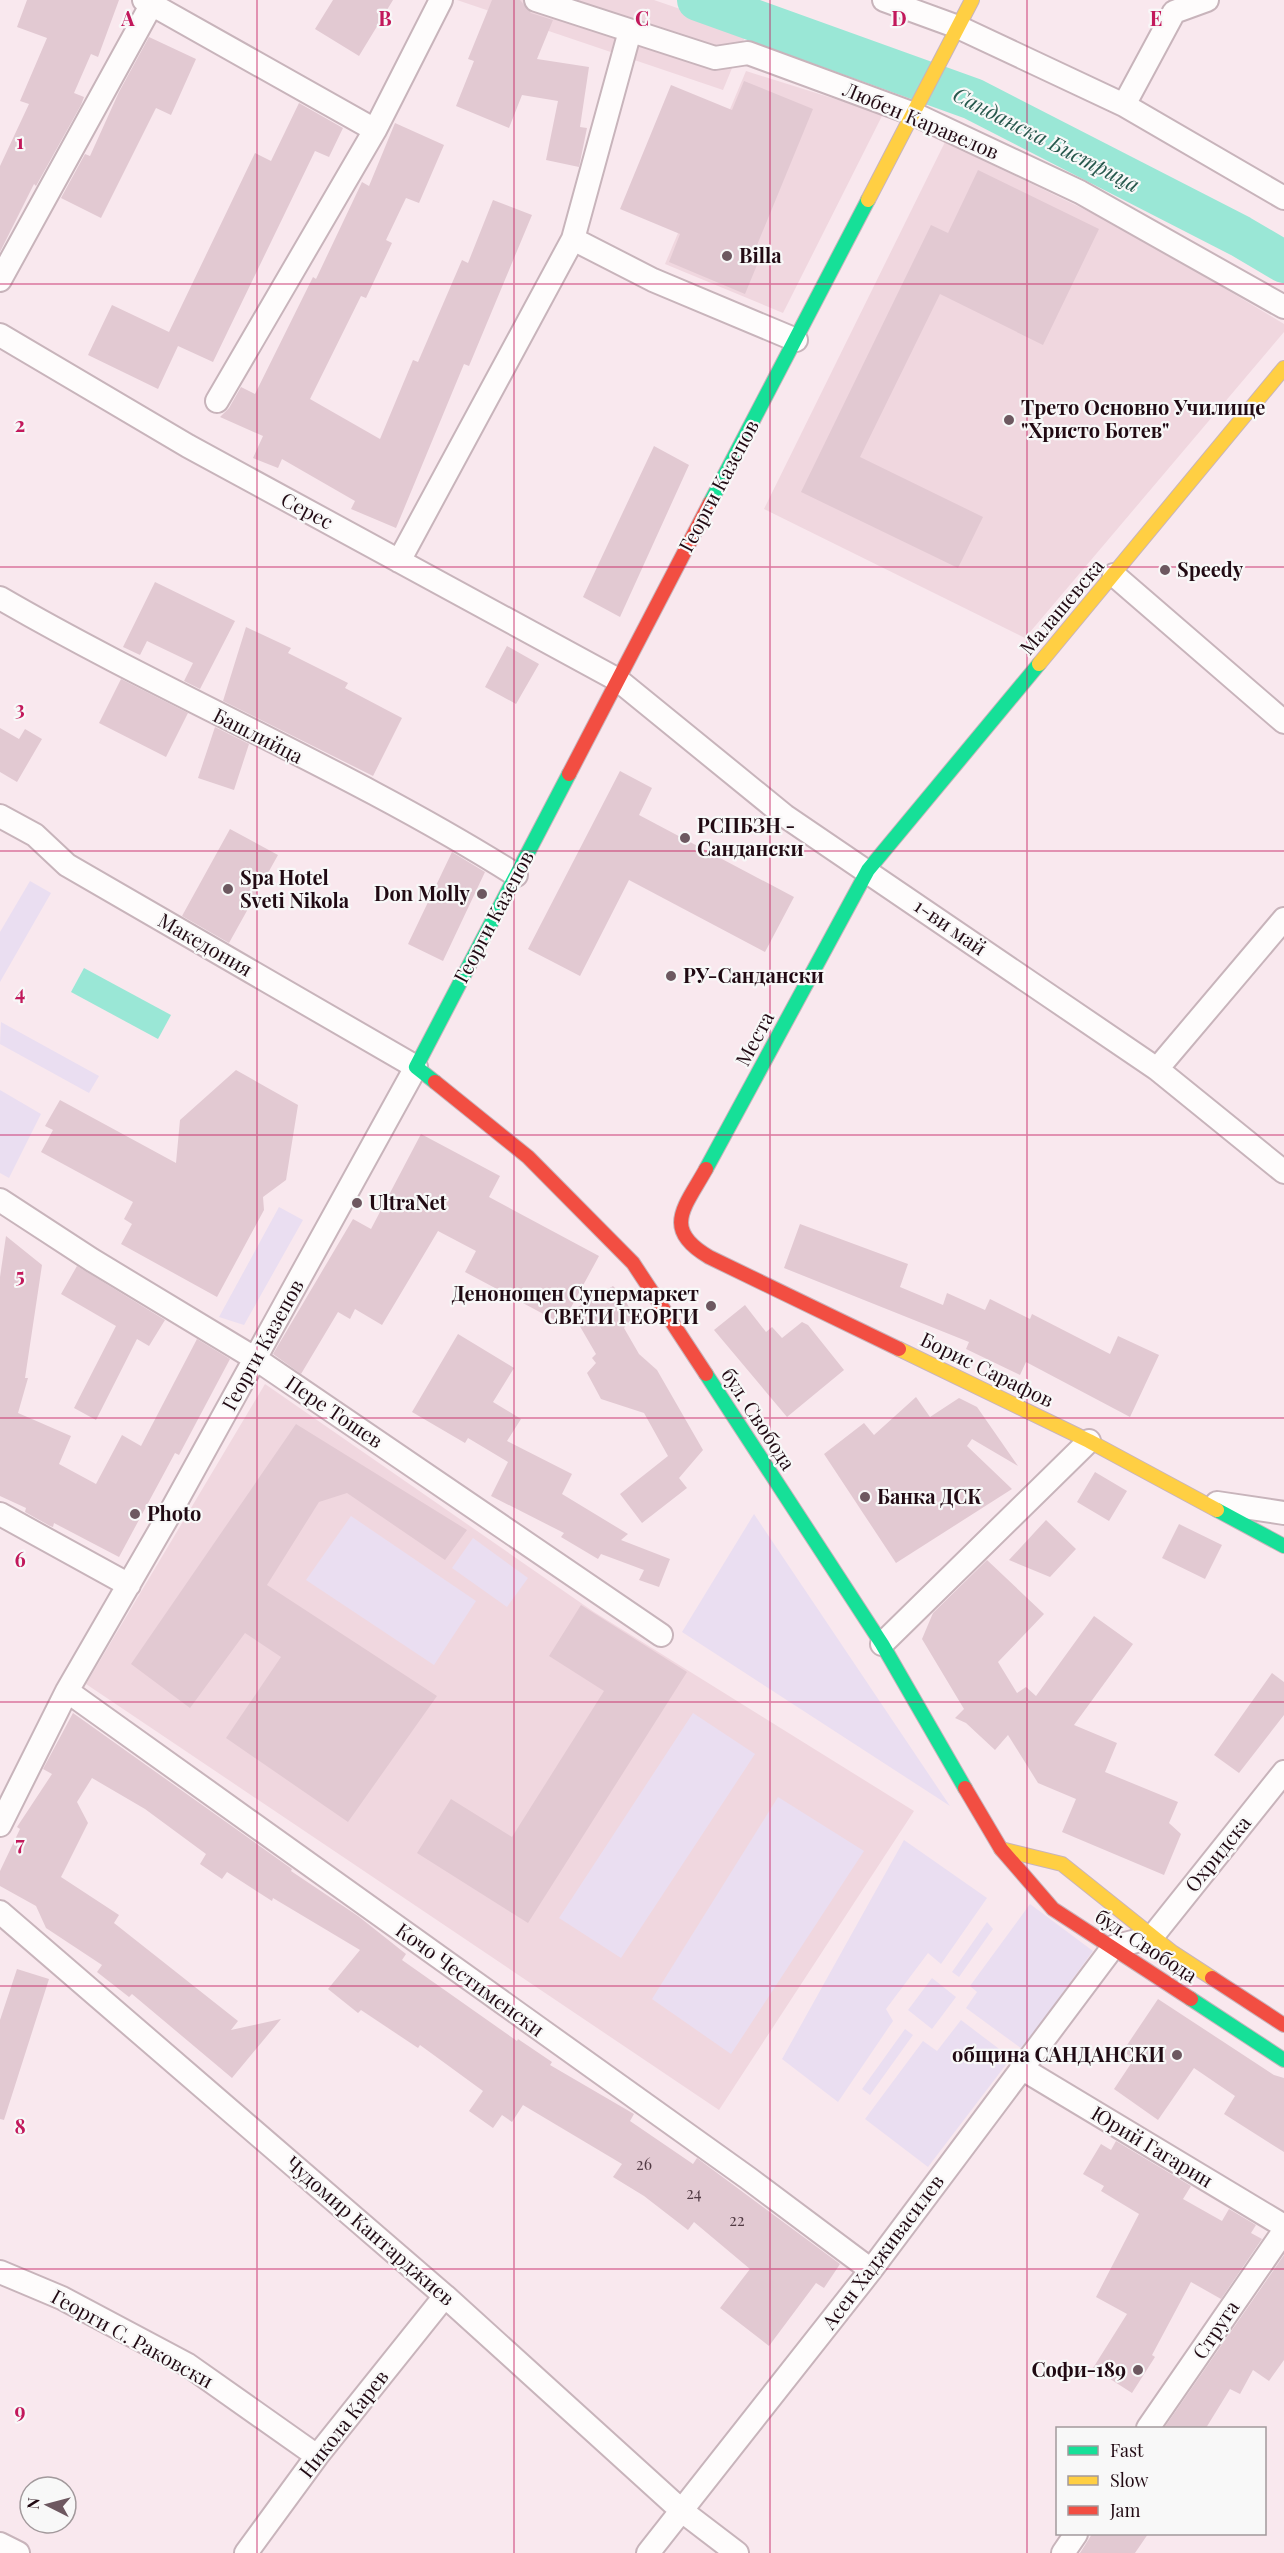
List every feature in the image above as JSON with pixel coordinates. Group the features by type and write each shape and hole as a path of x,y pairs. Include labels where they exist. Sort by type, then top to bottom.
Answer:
{"street":[{"path":"217,400 375,130 441,0"},
{"name":"Любен Каравелов","path":"536,0 716,58 748,53 914,114 1080,192 1284,308"},
{"path":"884,0 955,36 1124,105 1284,198"},
{"name":"Георги Казепов","path":"0,1825 67,1691 256,1359 416,1067 972,0"},
{"path":"1124,105 1174,12 1207,0"},
{"path":"0,280 150,2 375,130"},
{"path":"399,561 573,239 630,31"},
{"path":"573,239 653,280 796,340"},
{"name":"Серес","path":"0,335 188,446 618,680"},
{"name":"Малашевска","path":"868,870 1284,368"},
{"path":"1114,575 1284,722"},
{"name":"Башлийца","path":"0,598 77,643 453,836 516,875"},
{"name":"1-ви май","path":"618,680 785,816 868,870 1156,1069 1284,1172"},
{"name":"Македония","path":"0,816 36,835 67,865 416,1067"},
{"name":"Места","path":"679,1228 684,1210 868,870"},
{"path":"1156,1069 1284,919"},
{"name":"бул. Свобода","path":"416,1067 528,1157 633,1263 882,1644 1001,1849 1053,1909 1284,2060"},
{"name":"Пере Тошев","path":"0,1200 93,1260 256,1359 661,1635"},
{"name":"Борис Сарафов","path":"679,1228 686,1243 709,1257 1089,1441 1284,1546"},
{"path":"882,1644 1089,1441"},
{"path":"1203,1501 1284,1513"},
{"path":"0,1514 129,1585"},
{"name":"Кочо Честименски","path":"67,1691 748,2178 871,2270"},
{"name":"Охридска","path":"1152,1937 1284,1772"},
{"name":"бул. Свобода","path":"1001,1849 1062,1864 1152,1937 1284,2025"},
{"name":"Чудомир Кантарджиев","path":"0,1912 445,2296 682,2511 737,2553"},
{"path":"1113,1947 1152,1937"},
{"name":"Асен Хадживасилев","path":"648,2553 871,2270 1113,1947"},
{"name":"Юрий Гагарин","path":"1021,2068 1284,2226"},
{"name":"Струга","path":"1149,2427 1284,2231"},
{"name":"Георги С. Раковски","path":"0,2271 62,2298 188,2365 317,2456"},
{"name":"Никола Карев","path":"246,2553 317,2456 445,2296"},
{"path":"1063,2553 1075,2535"},
{"path":"0,2544 18,2553"}],"shaded area":[{"path":"457,0 654,0 747,32 723,90"},
{"path":"746,71 883,114 783,313 665,264"},
{"name":"Трето Основно Училище \"Христо Ботев\"","path":"945,142 1129,231 1284,324 1284,332 1025,638 764,509"},
{"path":"30,881 51,893 0,982 0,932"},
{"path":"84,968 171,1015 158,1039 71,992"},
{"path":"1,1022 99,1076 89,1093 0,1044"},
{"path":"0,1090 41,1114 9,1178 0,1173"},
{"path":"279,1207 303,1220 244,1325 219,1317"},
{"path":"265,1384 594,1612 914,1811 719,2110 86,1684"},
{"path":"754,1514 950,1806 682,1632"},
{"path":"351,1516 476,1601 434,1665 306,1580"},
{"path":"473,1538 528,1578 507,1607 452,1568"},
{"path":"693,1713 755,1754 621,1958 559,1918"},
{"path":"778,1797 864,1851 731,2054 652,1999"},
{"path":"904,1840 987,1898 941,1964 928,1953 886,2009 893,2021 838,2102 782,2059"},
{"path":"1030,1904 1093,1951 1022,2049 966,2008 977,1992 970,1986"},
{"path":"987,1922 993,1929 959,1977 952,1972"},
{"path":"932,1978 956,1997 932,2029 908,2010"},
{"path":"961,2020 1011,2058 928,2167 865,2119 923,2041 937,2051"},
{"path":"905,2029 913,2035 870,2095 862,2089"}],"building":[{"path":"27,0 119,0 98,57 91,54 74,93 84,97 81,105 36,186 34,184 0,252 0,166 29,104 20,101 47,38 17,27"},
{"path":"333,0 393,0 359,56 315,29"},
{"path":"492,0 520,0 531,13 553,20 537,59 589,67 580,127 587,128 579,167 546,160 558,101 522,95 509,128 456,106 474,61 468,59"},
{"path":"149,37 196,59 171,115 156,108 101,218 61,198 85,154 90,156 119,92"},
{"path":"744,81 813,109 755,250 762,253 745,294 669,262 680,234 620,209 671,85 732,110"},
{"path":"299,103 343,128 329,157 315,151 213,362 178,346 158,389 88,355 112,305 169,332 255,153 271,161"},
{"path":"395,123 444,145 419,203 406,198 386,240 392,243 366,298 361,296 310,399 380,439 413,360 418,362 462,260 468,263 493,200 532,215 469,366 464,364 396,528 351,509 355,501 282,459 278,468 253,458 263,436 220,417 229,408 241,387 255,394 313,277 316,279 362,182 369,186"},
{"path":"978,170 1099,229 1043,345 940,294 860,457 983,517 958,568 801,492 931,225 948,233"},
{"path":"654,446 689,465 620,617 583,597"},
{"path":"155,582 235,621 200,689 184,681 193,663 147,641 140,655 123,647"},
{"path":"246,627 291,648 288,653 348,683 345,688 402,718 373,776 223,701"},
{"path":"507,646 539,664 516,704 485,687"},
{"path":"121,679 188,713 166,757 99,723"},
{"path":"215,727 249,744 234,790 198,778"},
{"path":"0,728 19,739 25,729 42,739 17,782 0,772"},
{"path":"620,771 652,788 639,815 794,897 765,952 629,880 580,976 528,949"},
{"name":"Spa Hotel Sveti Nikola","path":"230,829 278,855 229,943 182,916"},
{"path":"452,852 485,872 443,961 408,944"},
{"path":"236,1070 298,1105 286,1180 263,1197 264,1210 217,1297 121,1244 132,1224 124,1219 133,1202 41,1152 53,1130 45,1126 60,1100 176,1163 180,1120"},
{"path":"421,1134 500,1176 489,1197 599,1256 562,1324 465,1272 476,1251 438,1231 382,1325 355,1309 350,1319 338,1312 301,1374 273,1354 353,1219 371,1229"},
{"path":"800,1224 908,1264 900,1287 943,1305 947,1293 985,1310 990,1299 1030,1319 1032,1314 1110,1354 1118,1336 1159,1355 1130,1417 1026,1362 1020,1375 966,1349 969,1342 784,1268"},
{"path":"6,1236 42,1265 25,1378 28,1378 18,1413 71,1436 59,1464 96,1484 122,1435 141,1446 197,1339 230,1359 179,1455 175,1453 119,1557 54,1523 53,1527 50,1526 25,1512 26,1508 0,1496 0,1277"},
{"path":"77,1266 165,1320 149,1346 137,1339 96,1420 74,1408 116,1326 61,1294"},
{"path":"613,1286 622,1295 634,1316 624,1328 639,1354 657,1370 703,1450 679,1478 687,1488 642,1523 620,1494 668,1456 644,1413 601,1399 587,1373 596,1363 592,1358 596,1354 571,1311"},
{"path":"745,1305 766,1332 772,1327 782,1338 802,1322 808,1325 844,1370 787,1417 714,1330"},
{"path":"458,1334 514,1368 493,1402 521,1419 507,1441 572,1474 562,1494 628,1534 621,1540 670,1559 659,1587 639,1580 644,1570 601,1554 598,1559 561,1537 564,1533 491,1496 508,1462 468,1438 465,1443 412,1412"},
{"path":"916,1397 930,1417 959,1398 977,1407 1018,1466 972,1439 967,1446 1012,1489 896,1563 824,1454 864,1423 874,1435"},
{"path":"296,1424 467,1530 445,1560 347,1493 319,1502 267,1585 437,1696 348,1822 226,1738 281,1657 245,1633 190,1708 131,1664"},
{"path":"1095,1472 1127,1491 1109,1521 1077,1502"},
{"path":"1046,1520 1076,1549 1050,1577 1009,1560"},
{"path":"1179,1524 1222,1545 1205,1579 1162,1558"},
{"path":"987,1560 1044,1614 998,1662 1017,1693 1026,1687 1036,1696 1094,1616 1133,1644 1074,1725 1117,1743 1105,1772 1178,1802 1169,1823 1181,1834 1164,1875 1062,1832 1076,1799 1038,1783 1008,1735 995,1750 966,1723 955,1718 964,1709 922,1639 933,1613"},
{"path":"581,1605 687,1672 528,1923 417,1853 451,1799 512,1837 604,1691 549,1656"},
{"path":"1272,1673 1284,1682 1284,1715 1239,1773 1214,1755"},
{"path":"73,1713 292,1869 291,1871 358,1916 406,1954 402,1960 517,2041 518,2039 552,2062 550,2065 634,2114 630,2121 693,2164 697,2158 840,2264 824,2288 816,2283 769,2346 720,2308 750,2269 694,2222 688,2230 644,2196 613,2177 622,2164 523,2105 512,2122 502,2115 493,2128 469,2111 483,2091 420,2045 418,2048 361,2010 358,2013 328,1989 360,1950 273,1898 272,1901 227,1872 222,1879 200,1864 206,1854 145,1809 92,1778 77,1802 88,1823 61,1877 119,1915 114,1923 238,2021 231,2030 281,2019 232,2078 132,1994 129,1997 97,1972 102,1965 46,1928 36,1906 0,1886 0,1871 20,1829 17,1827 52,1774 43,1769"},
{"path":"17,1969 49,1979 4,2120 0,2119 0,2020"},
{"name":"община САНДАНСКИ","path":"1158,1999 1274,2075 1284,2078 1284,2152 1224,2114 1235,2096 1194,2068 1158,2120 1114,2089 1134,2059 1123,2051"},
{"path":"1116,2141 1191,2186 1183,2199 1222,2221 1229,2209 1256,2225 1251,2233 1262,2239 1221,2299 1191,2282 1152,2355 1155,2357 1132,2393 1093,2368 1127,2314 1096,2297 1139,2214 1101,2191 1104,2186 1083,2174 1101,2144 1111,2150"},
{"path":"1284,2255 1284,2360 1269,2381 1253,2370 1240,2394 1230,2389 1207,2427 1165,2427"},
{"path":"1091,2535 1147,2535 1135,2553 1080,2553"}],"waterway":[{"name":"Санданска Бистрица","path":"698,0 973,99 1240,236 1284,262"}],"traffic: fast":[{"path":"710,503 868,200"},
{"path":"706,1169 868,870 1039,664"},
{"path":"435,1082 416,1067 569,774"},
{"path":"706,1374 882,1644 965,1788"},
{"path":"1217,1510 1284,1546"},
{"path":"1191,1999 1284,2060"}],"traffic: slow":[{"path":"868,200 972,0"},
{"path":"1039,664 1284,368"},
{"path":"899,1349 1089,1441 1217,1510"},
{"path":"1001,1849 1062,1864 1172,1952 1212,1978"}],"traffic: jam":[{"path":"569,774 710,503"},
{"path":"435,1082 528,1157 633,1263 706,1374"},
{"path":"706,1169 685,1206 682,1217 681,1227 685,1237 694,1247 709,1257 899,1349"},
{"path":"965,1788 1001,1849 1053,1909 1191,1999"},
{"path":"1212,1978 1284,2025"}],"place":[{"name":"Billa","path":"727,256"},
{"name":"Трето Основно Училище \"Христо Ботев\"","path":"1009,420"},
{"name":"Speedy","path":"1165,570"},
{"name":"РСПБЗН - Сандански","path":"685,838"},
{"name":"Spa Hotel Sveti Nikola","path":"228,889"},
{"name":"Don Molly","path":"482,894"},
{"name":"РУ-Сандански","path":"671,976"},
{"name":"UltraNet","path":"357,1203"},
{"name":"Денонощен Супермаркет СВЕТИ ГЕОРГИ","path":"711,1306"},
{"name":"Банка ДСК","path":"865,1497"},
{"name":"Photo","path":"135,1514"},
{"name":"община САНДАНСКИ","path":"1177,2055"},
{"name":"Софи-189","path":"1138,2370"}]}
